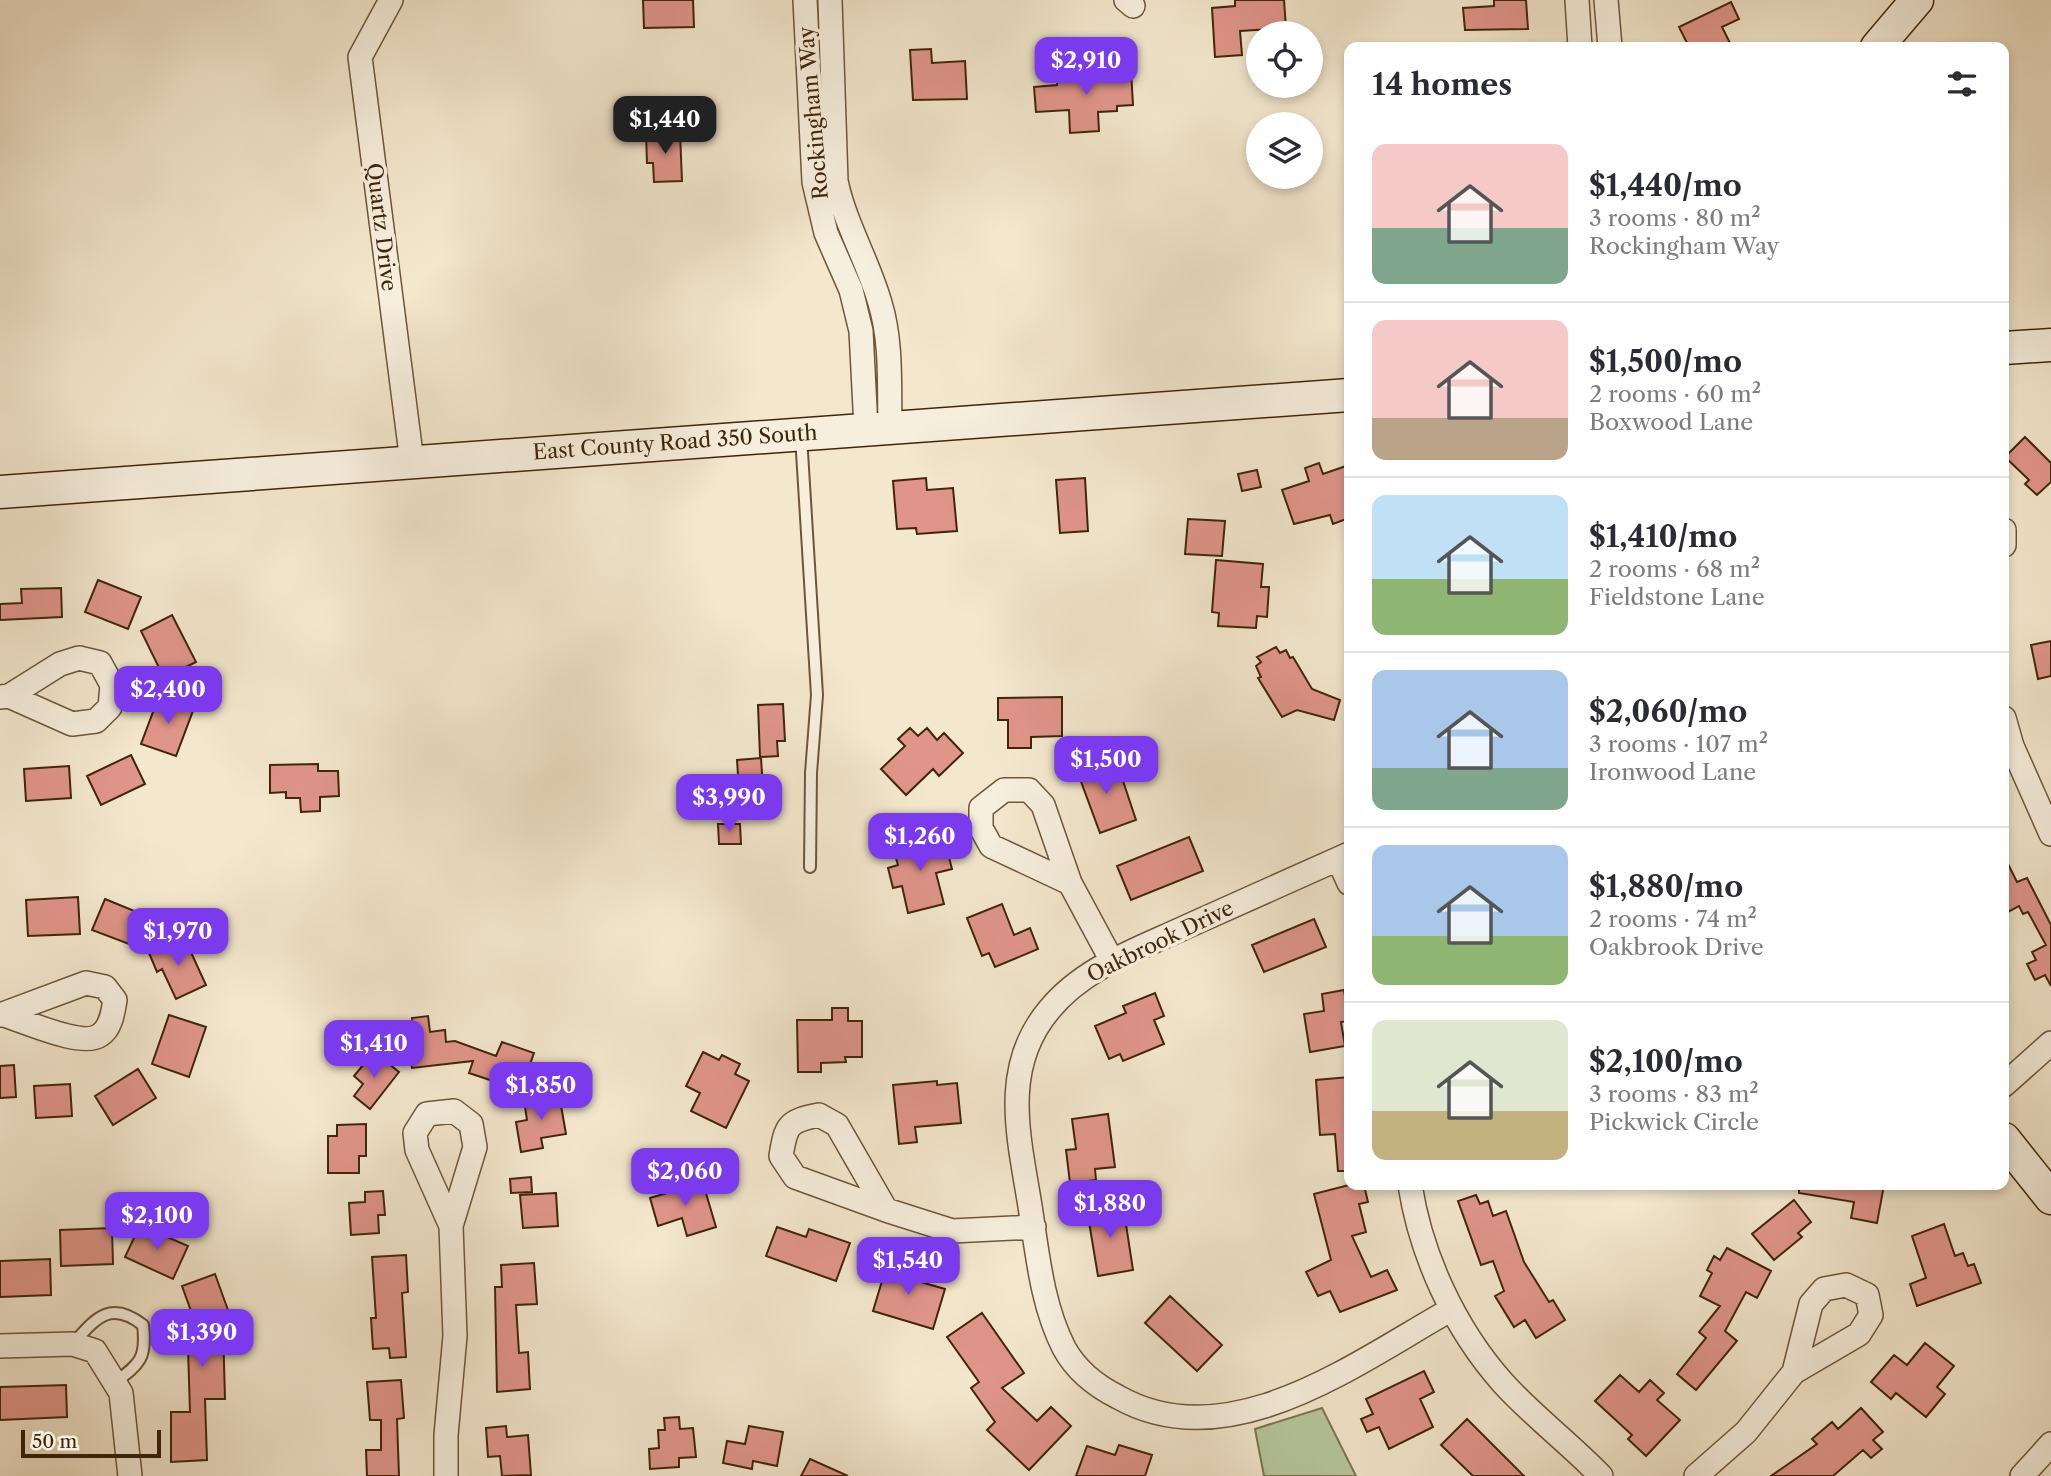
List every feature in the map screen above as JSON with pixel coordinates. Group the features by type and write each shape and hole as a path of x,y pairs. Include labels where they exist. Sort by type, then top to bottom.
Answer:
{"street":[{"name":"Quartz Drive","path":"391,0 360,57 412,462"},
{"name":"Rockingham Way","path":"805,0 814,182 829,201"},
{"name":"Rockingham Way","path":"830,0 835,181 829,201 825,233 851,290 878,428"},
{"path":"1577,0 1580,42"},
{"path":"1606,0 1606,42"},
{"path":"1881,42 1917,0"},
{"path":"2009,348 2051,345"},
{"name":"East County Road 350 South","path":"0,492 1344,395"},
{"path":"2009,736 2051,834"},
{"path":"1070,883 990,846 981,828 981,808 1004,790 1029,790 1043,805 1070,883 1112,961"},
{"name":"Oakbrook Drive","path":"1344,857 1112,961 1065,992 1048,1011 1024,1048 1016,1107 1044,1294 1066,1351 1082,1372 1104,1390 1129,1404 1157,1413 1217,1416 1273,1404 1308,1389 1452,1309"},
{"path":"2009,1081 2051,1043"},
{"path":"886,1210 837,1125 819,1115 796,1119 785,1133 781,1156 795,1177 886,1210 952,1231 1034,1227"},
{"path":"2009,1145 2051,1198"},
{"path":"1411,1190 1419,1228 1452,1309 1475,1346 1503,1383 1601,1476"},
{"path":"446,1476 446,1435 455,1336 451,1226"},
{"path":"0,1346 72,1344 95,1351 121,1393 130,1476"},
{"path":"1696,1476 1746,1432 1794,1372"},
{"path":"2022,1476 2051,1444"}],"lane":[{"path":"801,433 817,695 811,773 810,867"},
{"path":"72,1344 95,1319 109,1313 129,1315 143,1325 145,1343 139,1365 115,1382"}],"green space":[{"path":"1322,1408 1356,1476 1264,1476 1255,1429"}],"building":[{"path":"643,0 693,0 694,27 644,28"},
{"path":"1235,0 1284,0 1286,21 1246,21 1246,31 1240,31 1242,55 1215,57 1212,8 1235,6"},
{"path":"1494,0 1526,0 1528,29 1465,30 1463,8 1494,6"},
{"path":"1731,2 1739,19 1722,27 1730,42 1686,42 1679,27"},
{"path":"931,49 932,63 965,61 967,99 913,100 910,50"},
{"path":"1131,70 1133,105 1117,106 1117,111 1098,112 1099,131 1070,133 1069,110 1036,112 1034,87 1057,85 1057,75"},
{"path":"680,133 682,181 654,182 653,163 647,163 646,134"},
{"path":"2025,437 2051,463 2051,482 2037,495 2025,484 2029,480 2009,461 2009,453"},
{"path":"1319,463 1323,474 1344,467 1344,520 1333,524 1330,515 1294,524 1282,490 1309,481 1305,468"},
{"path":"1257,470 1261,487 1242,491 1238,474"},
{"path":"926,478 927,490 953,488 957,531 917,534 916,528 897,529 893,481"},
{"path":"1085,478 1088,531 1060,533 1056,480"},
{"path":"1188,519 1225,521 1222,556 1185,554"},
{"path":"1216,560 1263,564 1261,587 1269,587 1267,617 1257,616 1256,628 1218,626 1219,613 1212,612"},
{"path":"98,580 141,597 128,629 85,612"},
{"path":"61,588 62,617 0,620 0,604 22,603 21,589"},
{"path":"172,615 196,662 164,678 141,631"},
{"path":"2051,641 2051,676 2038,679 2031,645"},
{"path":"1276,647 1280,653 1286,650 1290,658 1293,657 1312,689 1340,700 1334,720 1297,710 1282,717 1258,678 1261,677 1256,666 1261,662 1257,657"},
{"path":"159,696 194,708 176,756 141,744"},
{"path":"1062,697 1062,736 1031,737 1031,748 1008,748 1008,720 998,720 998,698"},
{"path":"783,704 785,741 777,741 778,756 760,757 758,705"},
{"path":"910,728 918,736 927,728 937,740 944,733 963,753 939,776 933,769 906,795 881,769 905,746 898,739"},
{"path":"131,755 145,784 101,805 87,776"},
{"path":"761,758 763,788 739,790 737,760"},
{"path":"1097,760 1100,769 1117,763 1136,820 1100,833 1076,768"},
{"path":"318,764 318,771 338,771 339,796 320,797 320,811 301,812 300,798 286,798 286,792 270,793 270,765"},
{"path":"69,766 71,798 26,801 24,769"},
{"path":"718,824 740,824 741,844 719,844"},
{"path":"922,836 925,847 945,842 952,869 936,873 944,904 908,913 902,886 893,888 888,868 898,865 895,855 903,853 900,841"},
{"path":"1189,837 1203,871 1131,900 1117,866"},
{"path":"2009,866 2017,882 2027,878 2051,925 2051,986 2045,975 2035,980 2027,964 2036,960 2032,952 2046,945 2028,912 2023,914 2019,906 2009,911"},
{"path":"78,897 80,934 28,936 26,900"},
{"path":"105,899 149,917 137,947 92,930"},
{"path":"1002,904 1014,935 1030,928 1038,949 995,967 989,953 982,956 967,918"},
{"path":"1314,919 1326,947 1264,972 1252,945"},
{"path":"184,937 206,985 176,999 162,969 157,972 149,953"},
{"path":"1344,990 1344,1022 1341,1022 1344,1046 1310,1052 1304,1014 1324,1011 1322,994"},
{"path":"1155,993 1164,1016 1154,1020 1164,1044 1123,1061 1120,1054 1109,1059 1095,1026 1126,1013 1123,1006"},
{"path":"832,1008 848,1008 848,1021 862,1021 862,1057 845,1057 846,1062 821,1063 821,1072 798,1072 797,1020 832,1020"},
{"path":"169,1015 206,1027 189,1077 152,1064"},
{"path":"428,1016 430,1032 445,1030 446,1042 455,1041 496,1056 502,1042 534,1053 522,1086 498,1077 496,1082 469,1073 473,1061 412,1068 408,1035 414,1034 412,1018"},
{"path":"374,1052 399,1072 370,1109 354,1096 363,1084 354,1076"},
{"path":"703,1052 719,1060 722,1055 740,1064 735,1074 749,1081 726,1128 691,1111 700,1093 686,1086"},
{"path":"14,1065 16,1097 0,1098 0,1066"},
{"path":"138,1069 156,1098 113,1125 95,1096"},
{"path":"1344,1077 1344,1171 1338,1171 1335,1134 1320,1135 1316,1080"},
{"path":"937,1081 937,1085 957,1083 961,1123 915,1127 917,1142 899,1144 893,1085"},
{"path":"70,1084 72,1116 36,1118 34,1086"},
{"path":"559,1094 566,1134 541,1138 543,1148 521,1152 516,1122 527,1120 524,1100"},
{"path":"1108,1114 1115,1167 1095,1169 1096,1180 1070,1183 1066,1150 1076,1149 1072,1119"},
{"path":"366,1124 366,1156 359,1156 359,1173 328,1173 328,1136 337,1136 337,1125"},
{"path":"531,1177 532,1192 511,1193 510,1179"},
{"path":"696,1178 700,1191 705,1190 716,1227 687,1236 682,1218 658,1226 650,1198 684,1188 683,1182"},
{"path":"1344,1186 1344,1190 1365,1190 1368,1202 1359,1204 1366,1232 1352,1236 1371,1277 1387,1270 1397,1290 1340,1312 1330,1291 1318,1296 1306,1272 1331,1260 1314,1194"},
{"path":"1799,1190 1883,1190 1877,1223 1851,1218 1854,1202 1799,1193"},
{"path":"383,1191 385,1215 378,1215 379,1233 351,1235 349,1203 365,1202 365,1192"},
{"path":"556,1193 558,1226 523,1228 520,1195"},
{"path":"1476,1195 1480,1204 1488,1201 1493,1216 1506,1211 1524,1262 1549,1302 1553,1300 1565,1320 1536,1338 1525,1320 1514,1327 1495,1296 1504,1291 1493,1261 1481,1265 1458,1201"},
{"path":"1794,1200 1811,1222 1798,1233 1802,1237 1774,1260 1752,1234"},
{"path":"1123,1205 1133,1270 1098,1276 1087,1210"},
{"path":"1944,1224 1955,1256 1963,1253 1968,1266 1974,1264 1981,1283 1917,1306 1910,1284 1926,1278 1912,1236"},
{"path":"140,1225 188,1246 173,1279 125,1257"},
{"path":"777,1227 806,1237 809,1229 850,1243 836,1281 766,1256"},
{"path":"112,1228 113,1264 61,1266 60,1230"},
{"path":"1727,1248 1771,1271 1757,1298 1746,1292 1725,1331 1737,1341 1696,1390 1677,1374 1706,1338 1699,1332 1720,1306 1700,1296 1712,1273 1707,1270 1714,1256 1720,1260"},
{"path":"406,1255 408,1292 402,1293 406,1357 390,1358 389,1348 373,1349 371,1318 376,1318 372,1257"},
{"path":"50,1259 51,1295 0,1297 0,1261"},
{"path":"888,1261 910,1267 907,1278 945,1289 933,1329 873,1311"},
{"path":"534,1263 537,1304 516,1305 519,1353 528,1352 530,1389 497,1392 495,1287 502,1287 501,1265"},
{"path":"215,1274 233,1324 223,1327 225,1399 205,1399 207,1460 171,1462 171,1412 190,1412 188,1348 204,1347 182,1286"},
{"path":"1170,1296 1222,1345 1197,1371 1145,1323"},
{"path":"982,1313 1024,1373 1002,1388 1037,1421 1051,1407 1071,1426 1029,1470 987,1430 995,1422 971,1388 979,1382 947,1337"},
{"path":"1925,1343 1954,1366 1937,1387 1945,1394 1926,1417 1896,1393 1891,1399 1871,1382 1894,1355 1907,1365"},
{"path":"1424,1371 1434,1392 1420,1399 1433,1427 1389,1449 1379,1427 1367,1432 1361,1419 1373,1414 1366,1399"},
{"path":"1620,1375 1639,1392 1650,1380 1664,1393 1657,1400 1680,1420 1646,1456 1628,1439 1632,1435 1595,1401"},
{"path":"401,1380 404,1418 397,1419 399,1476 367,1476 366,1450 381,1450 381,1420 370,1420 367,1382"},
{"path":"66,1385 67,1417 0,1420 0,1387"},
{"path":"1861,1408 1883,1432 1873,1440 1882,1449 1871,1458 1863,1450 1833,1476 1771,1476 1817,1444 1812,1439 1832,1422 1838,1429"},
{"path":"679,1417 680,1429 693,1428 696,1457 679,1458 679,1467 650,1469 649,1449 659,1448 658,1430 665,1430 664,1418"},
{"path":"1467,1419 1524,1476 1473,1476 1441,1445"},
{"path":"506,1426 507,1437 528,1435 531,1475 502,1476 500,1456 488,1457 486,1428"},
{"path":"749,1426 783,1432 777,1466 753,1461 752,1469 723,1463 727,1441 745,1444"},
{"path":"1119,1445 1152,1455 1145,1476 1076,1476 1087,1446 1115,1455"},
{"path":"810,1459 848,1476 801,1476"}]}
